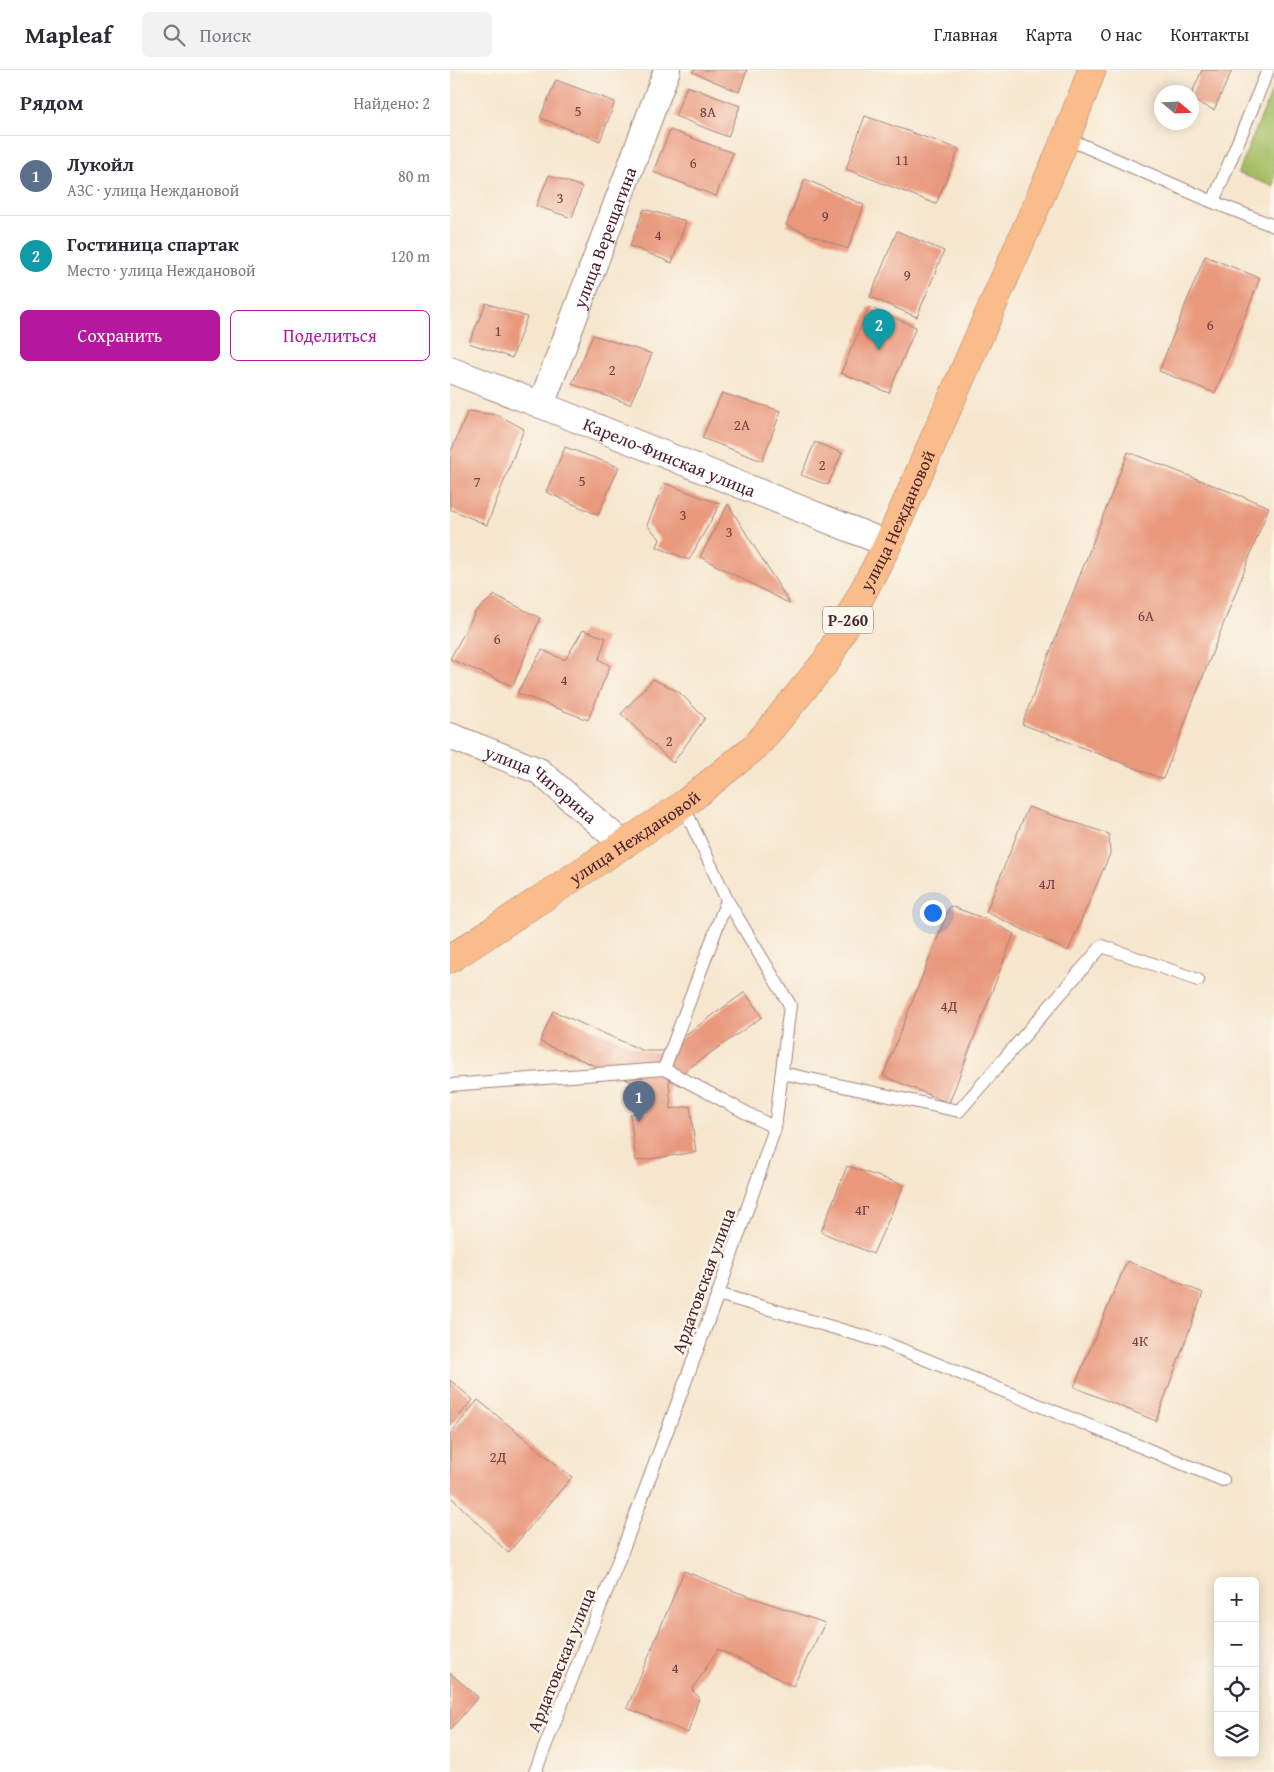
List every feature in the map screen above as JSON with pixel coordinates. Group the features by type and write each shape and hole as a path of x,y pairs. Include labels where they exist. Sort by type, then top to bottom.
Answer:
{"highway":[{"name":"улица Неждановой","path":"450,959 683,805 757,745 827,660 888,544 1066,138 1092,70"}],"street":[{"name":"улица Верещагина","path":"541,405 667,70"},
{"name":"Карело-Финская улица","path":"450,370 888,544"},
{"name":"улица Чигорина","path":"450,736 539,771 624,845"}],"lane":[{"path":"1213,202 1268,70"},
{"path":"1066,138 1213,202 1274,226"},
{"name":"Ардатовская улица","path":"535,1772 624,1549 718,1294 775,1128 790,1005 727,900 683,805"},
{"path":"664,1069 727,900"},
{"path":"782,1073 959,1111 1102,946 1198,980"},
{"path":"450,1085 664,1069 775,1128"},
{"path":"718,1294 883,1342 1224,1480"}],"green space":[{"path":"1274,86 1274,187 1238,173"}],"building":[{"path":"693,70 747,70 739,92 692,72"},
{"path":"1202,70 1232,70 1214,110 1199,103 1199,85 1195,85"},
{"path":"556,80 615,102 600,141 540,118"},
{"path":"687,86 740,106 728,137 675,116"},
{"path":"865,116 959,149 936,204 846,169"},
{"path":"670,130 733,153 716,196 653,172"},
{"path":"549,175 582,187 572,218 536,206"},
{"path":"805,179 864,205 848,249 786,225"},
{"path":"644,209 686,221 672,263 630,246"},
{"path":"897,231 944,251 917,317 870,297"},
{"path":"1205,256 1260,278 1215,393 1159,371"},
{"path":"486,303 527,317 512,358 469,343"},
{"path":"869,307 916,327 889,393 841,373"},
{"path":"593,335 652,354 630,404 572,384"},
{"path":"722,393 781,411 762,461 702,438"},
{"path":"468,411 498,415 524,429 487,525 450,509 450,454"},
{"path":"815,442 842,453 828,485 801,475"},
{"path":"565,447 619,467 598,515 546,492"},
{"path":"1128,452 1269,507 1163,779 1022,724"},
{"path":"664,483 720,504 689,560 657,547 660,539 647,525"},
{"path":"728,504 790,604 700,557"},
{"path":"495,595 540,618 513,686 450,659 476,611"},
{"path":"583,630 606,638 599,659 610,666 588,720 517,693 542,650 565,660"},
{"path":"653,679 679,692 705,718 673,763 621,714"},
{"path":"1028,807 1109,834 1110,854 1068,951 986,912"},
{"path":"950,906 986,919 1014,934 949,1103 883,1076"},
{"path":"745,992 762,1017 669,1082 671,1109 690,1106 696,1152 636,1161 630,1114 648,1112 646,1088 540,1042 553,1011 644,1051 663,1051"},
{"path":"847,1166 904,1185 873,1254 821,1232"},
{"path":"1127,1261 1203,1293 1156,1421 1074,1387"},
{"path":"450,1380 473,1400 450,1426"},
{"path":"478,1400 572,1477 508,1553 450,1496 450,1434"},
{"path":"684,1571 825,1623 793,1686 718,1649 692,1690 699,1697 688,1733 627,1708"},
{"path":"450,1673 478,1697 450,1730"}],"place":[{"name":"Гостиница спартак","path":"879,350"},
{"name":"Лукойл","path":"639,1122"}]}
